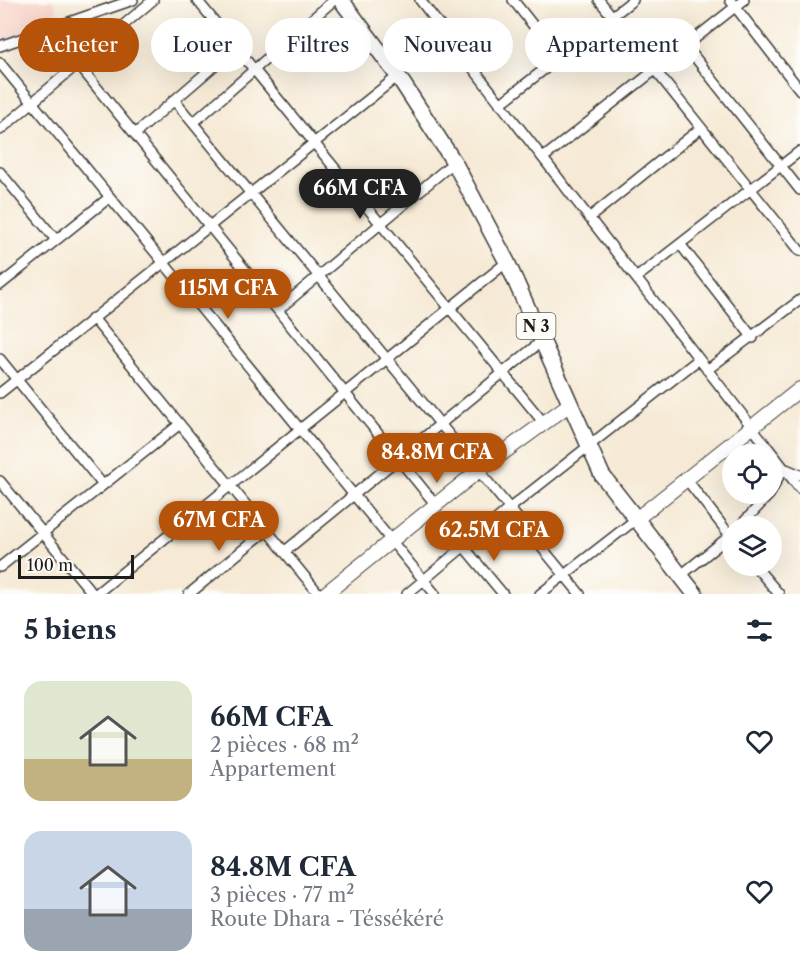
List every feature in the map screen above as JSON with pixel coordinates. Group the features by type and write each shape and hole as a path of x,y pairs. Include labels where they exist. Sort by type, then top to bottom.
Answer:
{"main road":[{"name":"N 3","path":"341,0 398,76 454,162 507,262 602,475 695,594"}],"street":[{"path":"0,46 133,0"},
{"path":"131,18 153,0"},
{"path":"197,0 212,18"},
{"path":"193,123 334,0"},
{"path":"435,0 423,4 800,489"},
{"path":"513,0 527,18"},
{"path":"599,0 612,16"},
{"path":"609,18 633,0"},
{"path":"700,33 732,4 744,0"},
{"path":"732,4 800,90"},
{"path":"0,63 435,594"},
{"path":"700,64 800,190"},
{"path":"253,68 543,422"},
{"path":"0,130 66,72"},
{"path":"84,72 436,505"},
{"path":"135,134 207,72"},
{"path":"500,104 540,72"},
{"path":"543,158 652,72"},
{"path":"657,72 800,251"},
{"path":"0,393 398,76"},
{"path":"174,100 579,594"},
{"path":"589,218 701,128"},
{"path":"636,278 800,151"},
{"path":"278,310 454,162"},
{"path":"0,172 56,240"},
{"path":"0,285 110,196"},
{"path":"680,244 753,338"},
{"path":"0,481 94,594 507,262"},
{"path":"707,370 753,338 800,300"},
{"path":"93,318 319,594"},
{"path":"284,552 543,340"},
{"path":"0,359 103,485"},
{"path":"407,594 510,508 699,359"},
{"path":"540,594 800,389"},
{"path":"325,594 478,471 570,404"},
{"path":"0,567 180,424"},
{"path":"783,468 800,475"},
{"path":"687,480 722,525"},
{"path":"749,516 761,504"},
{"path":"189,594 267,530"},
{"path":"680,576 722,543"},
{"path":"464,547 503,594"},
{"path":"764,576 779,594"}],"shaded area":[{"path":"0,0 53,0 60,17 18,18 18,35 0,43"}]}
